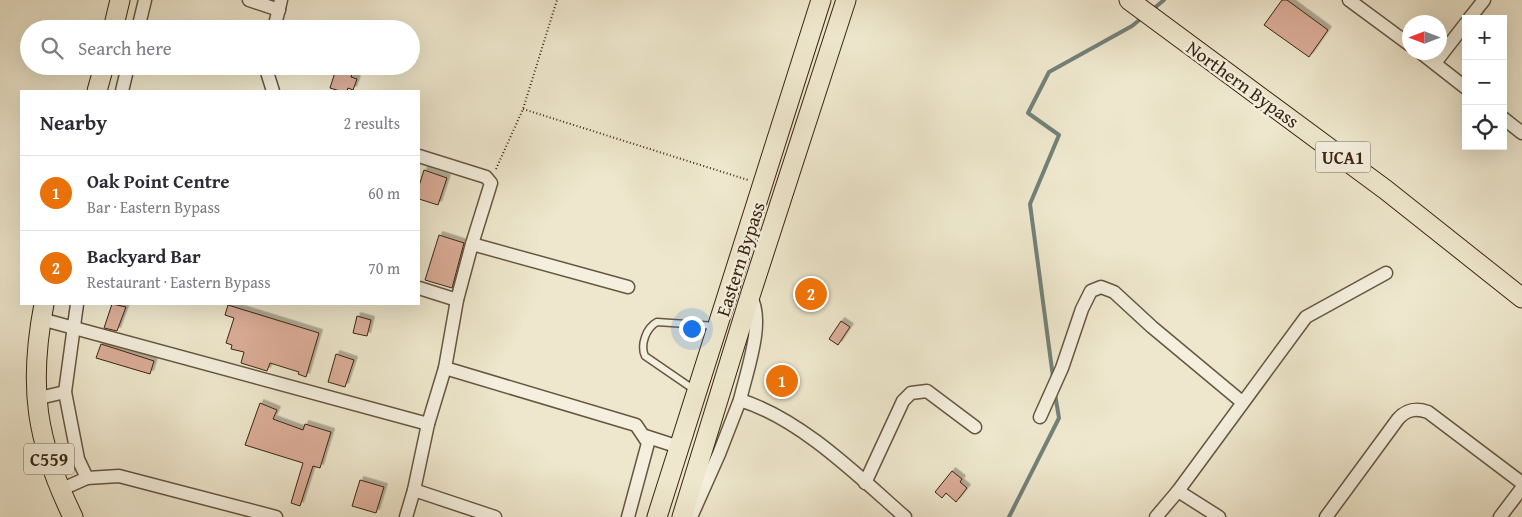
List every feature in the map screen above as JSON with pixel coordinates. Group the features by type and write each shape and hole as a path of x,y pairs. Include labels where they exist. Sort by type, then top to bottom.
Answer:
{"main road":[{"path":"115,20 120,0"},
{"name":"Eastern Bypass","path":"657,517 821,0"},
{"name":"Eastern Bypass","path":"685,516 750,296 846,0"},
{"name":"Northern Bypass","path":"1134,4 1244,82 1386,190 1522,298"},
{"path":"97,90 101,75"},
{"name":"C559","path":"43,312 35,366 35,398 45,449 60,490 73,517"}],"street":[{"path":"140,20 145,0"},
{"path":"250,0 280,5 276,20"},
{"path":"1349,0 1402,39"},
{"path":"1472,15 1484,0"},
{"path":"1435,63 1462,28"},
{"path":"1431,60 1462,85"},
{"path":"122,90 126,75"},
{"path":"268,75 272,90"},
{"path":"1507,121 1522,132"},
{"path":"406,517 414,490 428,424 445,368 457,300 491,180 420,156"},
{"path":"472,244 628,288"},
{"path":"1156,517 1178,492 1306,317 1386,273"},
{"path":"420,288 457,300"},
{"path":"1040,417 1062,368 1082,309 1091,291 1101,288 1114,292 1152,327 1216,378 1242,402"},
{"path":"685,516 740,400 757,320 754,303 750,296"},
{"path":"77,305 65,392 78,459 87,478"},
{"path":"43,312 75,328 428,424"},
{"path":"445,368 636,425 648,442 628,517"},
{"path":"866,483 903,401 911,393 927,391 975,427"},
{"path":"35,398 65,392"},
{"path":"740,400 791,426 828,451 905,517"},
{"path":"1326,517 1398,419 1404,412 1418,409 1428,412 1522,483"},
{"path":"645,436 679,447"},
{"path":"60,490 87,478 118,476 276,517"},
{"path":"1500,517 1522,488"},
{"path":"414,490 495,517"},
{"path":"1178,492 1219,517"}],"lane":[{"path":"697,392 645,356 643,350 647,332 650,326 657,322 718,326"}],"path":[{"path":"491,180 524,109 557,0"},
{"path":"524,109 763,185"}],"building":[{"path":"1282,0 1287,0 1328,30 1309,57 1264,25"},
{"path":"334,75 352,75 351,77 357,79 353,90 348,88 347,90 337,90 330,88"},
{"path":"424,170 447,178 438,205 420,199 420,183"},
{"path":"439,235 464,243 452,288 425,280"},
{"path":"112,305 126,307 117,331 104,328"},
{"path":"228,305 319,333 306,377 298,374 299,372 270,363 267,371 241,363 244,352 231,349 232,345 226,343 234,318 225,315"},
{"path":"357,316 371,320 367,336 353,333"},
{"path":"841,321 850,327 838,345 829,339"},
{"path":"101,344 154,361 150,374 96,358"},
{"path":"336,354 354,360 345,387 328,382"},
{"path":"260,403 277,410 273,419 303,430 305,424 331,432 320,468 313,466 300,506 291,503 303,463 245,445"},
{"path":"952,471 962,479 960,482 967,488 956,502 946,493 942,498 935,492"},
{"path":"360,480 384,487 376,513 352,506"}],"waterway":[{"path":"1152,10 1164,0"},
{"path":"1053,377 1030,204 1059,135 1028,113 1049,72 1132,26 1143,17"},
{"path":"1009,517 1059,418 1055,394"}],"place":[{"name":"Backyard Bar","path":"811,294"},
{"name":"Oak Point Centre","path":"782,381"}]}
